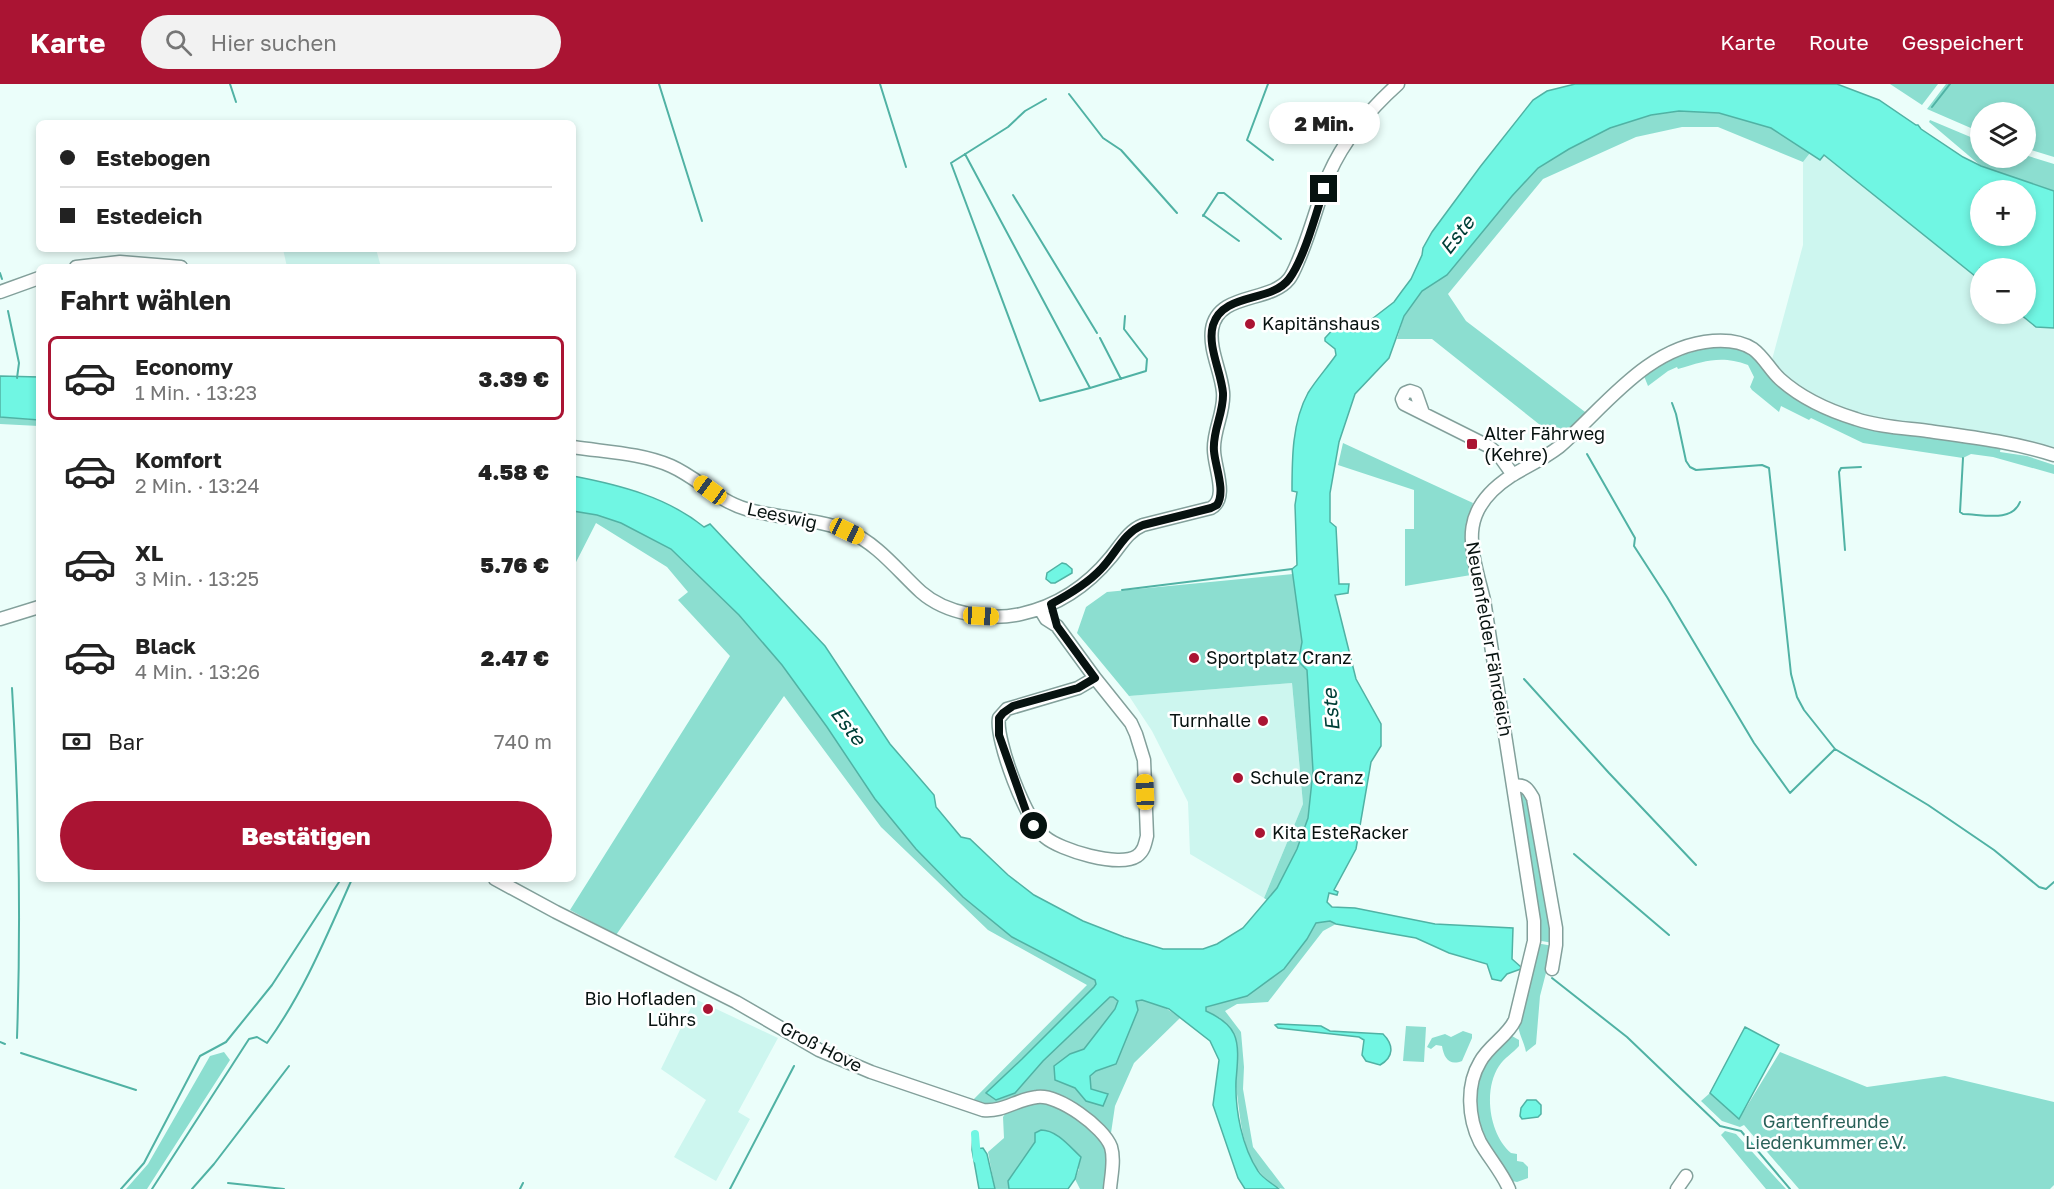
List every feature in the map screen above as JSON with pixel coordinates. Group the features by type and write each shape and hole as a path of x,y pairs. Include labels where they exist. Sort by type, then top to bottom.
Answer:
{"street":[{"path":"1095,678 1078,688 1007,709 999,718 999,735 1027,814 1043,836 1062,848 1079,853 1115,860 1129,860 1141,852 1147,836 1144,760 1141,746 1131,723 1057,626 1046,606 1088,581 1112,556 1132,530 1217,505 1220,492 1214,448 1223,408 1223,395 1212,339 1214,324 1228,307 1276,289 1289,279 1306,243 1329,174 1344,144 1360,122 1398,84"},
{"path":"102,264 120,262 144,264"},
{"path":"0,292 36,280"},
{"name":"Neuenfelder Fährdeich","path":"1509,1189 1480,1141 1473,1121 1470,1100 1473,1078 1479,1062 1511,1029 1515,1020 1534,941 1534,921 1514,786 1484,600 1471,549 1471,531 1483,502 1496,487 1513,475 1543,460 1559,447 1651,363 1669,352 1690,345 1718,340 1733,341 1749,346 1761,355 1777,376 1790,387 1810,399 1853,418 1884,426 2009,443 2054,455"},
{"path":"1423,413 1488,446 1498,454 1513,475"},
{"name":"Leeswig","path":"576,448 656,461 687,474 721,498 744,509 812,521 847,531 874,547 923,594 942,605 971,614 994,616 1013,615 1046,606"},
{"path":"0,619 36,608"},
{"path":"1514,786 1521,784 1528,789 1533,798 1556,928 1552,969"},
{"name":"Groß Hove","path":"501,882 736,1002 812,1046 872,1072 983,1110 1003,1109 1038,1096 1059,1101 1093,1124 1108,1141 1113,1158 1110,1189"},
{"path":"1677,1189 1686,1176"}],"shaded area":[{"path":"1810,153 1820,160 1824,154 1970,272 1970,324 2032,324 2036,327 2054,328 2054,451 1877,421 1810,396 1770,367 1803,245 1803,162"},
{"path":"284,252 377,252 380,264 286,264"},
{"name":"Schule Cranz","path":"1292,683 1303,804 1264,898 1190,854 1188,802 1152,731 1129,696"},
{"path":"695,999 778,1038 738,1112 750,1119 716,1181 674,1157 706,1100 661,1069"}],"green space":[{"path":"1890,84 1938,84 1922,105"},
{"path":"1946,84 2054,84 2054,157 2036,151 2036,102 1970,102 1970,128 1927,109"},
{"path":"1679,111 1719,113 1771,128 1810,153 1803,162 1718,127 1682,127 1636,137 1543,179 1448,294 1466,321 1589,415 1559,440 1432,339 1397,339 1404,316 1422,291 1447,275 1538,168 1610,128 1651,115"},
{"path":"1930,120 1970,137 1970,157 1929,122"},
{"path":"2036,158 2054,164 2054,191 2036,185 2036,180 2022,180 1987,168 2036,168"},
{"path":"1729,346 1749,354 1811,404 2001,446 2000,452 2027,456 2054,465 2054,474 1993,457 1971,454 1963,458 1863,443 1781,406 1779,412 1750,387 1754,377 1748,365 1729,360 1713,360 1678,369 1677,367 1648,386 1644,376 1664,364 1695,351"},
{"path":"0,417 36,420 36,426 0,424"},
{"path":"1343,443 1473,503 1465,539 1471,575 1405,586 1405,529 1414,529 1414,490 1338,465"},
{"path":"576,512 597,515 621,523 671,549 739,615 782,665 916,849 963,897 1012,937 1095,980 1097,984 986,1093 1015,1093 1043,1061 1110,997 1118,1001 1115,1009 1084,1049 1070,1054 1055,1080 1075,1088 1086,1101 1091,1089 1090,1076 1096,1071 1116,1064 1136,1001 1153,1003 1180,1018 1134,1063 1115,1106 1111,1133 1085,1109 1037,1091 994,1107 970,1103 1087,985 988,930 881,827 784,696 616,935 570,910 730,656 678,600 688,592 667,567 596,523 576,562"},
{"name":"Sportplatz Cranz","path":"1293,574 1302,642 1300,653 1307,670 1313,771 1308,818 1297,849 1277,888 1267,900 1264,898 1303,804 1292,683 1129,696 1077,633 1086,607 1107,592"},
{"path":"1519,789 1529,799 1553,943 1536,940"},
{"path":"1330,921 1336,924 1323,931 1268,1002 1237,1004 1225,1011 1241,1032 1243,1089 1253,1147 1285,1189 1283,1189 1275,1186 1253,1162 1241,1125 1236,1087 1220,1018 1206,1011 1206,1006 1247,996 1284,969 1316,923"},
{"path":"1536,943 1553,946 1540,996 1536,1044 1526,1052 1518,1023"},
{"path":"1406,1026 1426,1027 1424,1062 1403,1061"},
{"path":"1463,1031 1472,1034 1472,1038 1462,1061 1450,1062 1442,1046 1436,1045 1431,1049 1427,1047 1432,1038 1445,1034 1451,1037"},
{"path":"1512,1036 1519,1040 1519,1046 1499,1066 1491,1087 1490,1099 1493,1123 1498,1135 1511,1153 1517,1154 1517,1161 1523,1162 1528,1167 1528,1178 1517,1182 1512,1181 1491,1154 1477,1123 1475,1087 1485,1062"},
{"path":"224,1052 230,1060 147,1189 126,1189 148,1164 210,1056"},
{"name":"Gartenfreunde Liedenkummer e.V.","path":"1780,1052 1867,1087 1945,1076 2054,1102 2054,1185 2050,1189 1799,1189 1744,1125 1740,1127 1722,1121 1701,1101 1710,1093 1739,1119"},
{"path":"1044,1100 1085,1123 1099,1135 1106,1147 1108,1159 1107,1189 1080,1189 1075,1179 1079,1169 1035,1133 1035,1142 1008,1181 1009,1189 995,1189 988,1152 1004,1138 1003,1117 1005,1114 1036,1101"},
{"path":"1725,1131 1736,1134 1786,1189 1766,1189 1721,1135"}],"water":[{"name":"Este","path":"1575,84 1837,84 1879,100 1970,160 1970,168 1987,168 2022,180 1970,180 1970,246 2036,246 2036,185 2054,191 2054,328 2036,327 2032,324 2036,324 2036,258 1970,258 1970,272 1824,155 1820,160 1771,128 1719,113 1679,111 1651,115 1610,128 1538,168 1447,275 1422,291 1404,316 1389,358 1355,394 1339,442 1330,493 1330,522 1336,527 1339,584 1349,584 1348,593 1335,595 1356,679 1381,724 1381,746 1371,762 1356,849 1334,890 1338,892 1337,895 1329,893 1327,902 1332,907 1355,908 1435,924 1513,928 1512,959 1521,969 1507,974 1501,981 1492,979 1487,964 1449,953 1416,938 1330,921 1316,923 1284,969 1247,996 1206,1007 1206,1011 1222,1020 1234,1034 1238,1051 1237,1104 1244,1140 1260,1174 1279,1189 1245,1189 1238,1178 1213,1105 1219,1060 1210,1041 1169,1009 1142,1000 1136,1001 1138,1010 1116,1064 1096,1071 1090,1076 1091,1089 1108,1094 1103,1106 1086,1101 1075,1088 1055,1080 1054,1066 1070,1054 1084,1049 1115,1009 1118,1001 1113,997 1110,997 1043,1061 1015,1093 996,1100 986,1093 1094,987 1095,980 1012,937 963,897 916,849 875,799 782,665 739,615 671,549 621,523 597,515 576,512 576,477 659,500 704,527 710,524 825,646 890,744 934,795 936,807 961,837 970,839 1008,875 1034,895 1083,921 1124,937 1163,949 1203,949 1217,944 1243,928 1277,888 1297,849 1308,818 1313,771 1307,670 1295,658 1300,653 1302,642 1292,569 1297,565 1295,505 1297,492 1292,491 1292,466 1296,428 1303,404 1311,388 1336,355 1335,349 1325,341 1325,338 1338,324 1355,332 1394,302 1411,279 1432,232 1533,100 1547,91"},
{"path":"0,376 36,377 36,420 0,417"},
{"path":"1062,563 1072,569 1072,573 1051,583 1046,579 1047,573"},
{"path":"1275,1025 1321,1026 1330,1031 1383,1034 1391,1047 1390,1055 1380,1065 1366,1061 1362,1055 1364,1040 1359,1037 1278,1028"},
{"path":"1745,1027 1779,1045 1739,1119 1710,1093"},
{"path":"1527,1100 1536,1100 1541,1105 1541,1114 1538,1117 1522,1119 1520,1116 1521,1108"},
{"path":"1041,1130 1058,1136 1081,1157 1075,1179 1068,1189 1009,1189 1008,1181 1035,1142 1035,1133"},
{"path":"973,1133 975,1134 975,1149 983,1148 987,1154 995,1189 979,1189 972,1150"}],"waterway":[{"path":"230,84 236,102"},
{"path":"659,84 702,221"},
{"path":"880,84 906,167"},
{"path":"1268,84 1247,140 1273,160"},
{"path":"1932,107 1950,84"},
{"path":"1069,94 1103,138 1121,150 1177,213"},
{"path":"1046,99 1025,111 1008,127 951,163 1040,401 1090,388"},
{"path":"965,154 1090,388 1146,371 1147,359 1124,329 1125,316"},
{"path":"1203,216 1218,193 1224,193 1281,239"},
{"path":"1013,195 1097,333"},
{"path":"1203,215 1239,241"},
{"path":"0,273 2,279"},
{"path":"8,311 19,363 17,378"},
{"path":"1100,338 1121,379"},
{"path":"1672,403 1686,461 1690,467 1696,470 1762,465 1769,468 1791,674 1797,697 1804,710 1835,749 1928,805 1994,850 2039,887 2046,889 2054,882"},
{"path":"1587,454 1635,538 1634,546 1754,743 1790,793 1835,749"},
{"path":"1963,458 1960,512 1987,516 2003,515 2016,509 2020,502"},
{"path":"1845,550 1839,472 1841,468 1861,467"},
{"path":"1122,590 1292,569"},
{"path":"1524,679 1696,865"},
{"path":"12,688 19,863 17,1038"},
{"path":"1574,854 1669,935"},
{"path":"121,1189 144,1163 200,1056 226,1042 272,985 339,882"},
{"path":"152,1189 249,1039 257,1037 267,1043 280,1024 314,963 351,882"},
{"path":"1552,978 1627,1037 1720,1126 1741,1131 1790,1189"},
{"path":"0,1042 5,1044"},
{"path":"21,1053 136,1090"},
{"path":"192,1189 289,1066"},
{"path":"730,1189 794,1066"},
{"path":"975,1134 977,1159"},
{"path":"228,1183 284,1189"},
{"path":"520,1189 523,1183"}],"place":[{"name":"Kapitänshaus","path":"1250,324"},
{"name":"Alter Fährweg (Kehre)","path":"1472,444"},
{"name":"Sportplatz Cranz","path":"1194,658"},
{"name":"Turnhalle","path":"1263,721"},
{"name":"Schule Cranz","path":"1238,778"},
{"name":"Kita EsteRacker","path":"1260,833"},
{"name":"Bio Hofladen Lührs","path":"708,1009"}],"route":[{"path":"1034,826 1027,814 999,735 999,718 1013,706 1078,688 1095,678 1057,626 1051,604 1068,596 1088,581 1101,569 1132,530 1143,525 1211,508 1220,501 1214,448 1215,435 1223,408 1223,395 1212,339 1214,324 1222,312 1236,302 1276,289 1289,279 1306,243 1324,189"}]}
